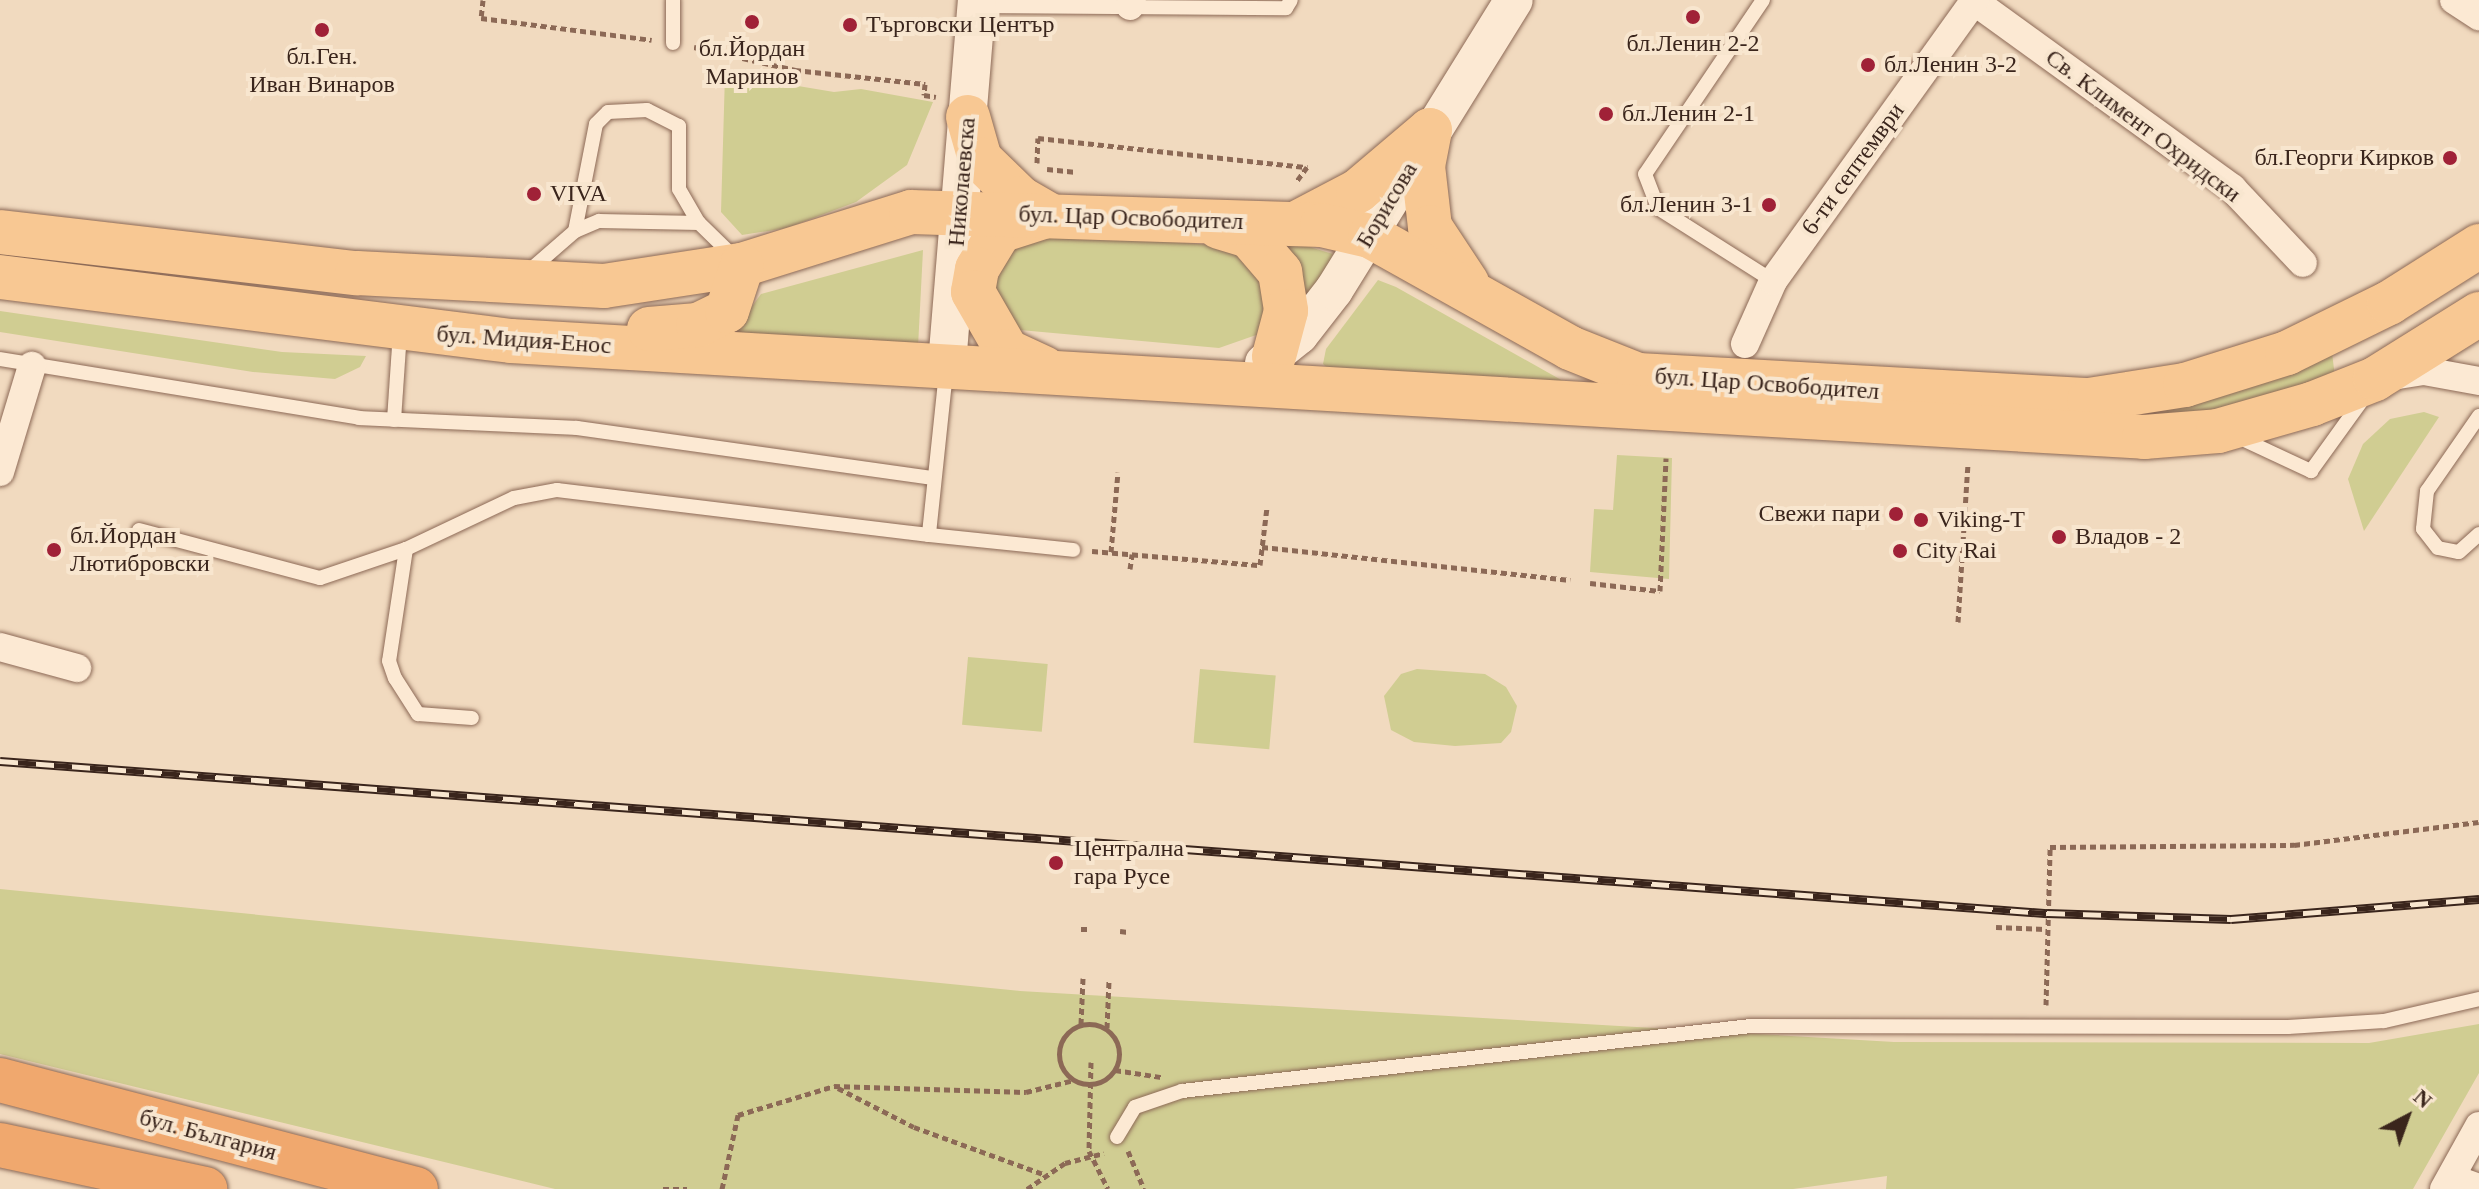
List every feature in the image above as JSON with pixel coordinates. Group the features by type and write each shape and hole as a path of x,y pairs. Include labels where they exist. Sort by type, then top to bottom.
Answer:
{"highway":[{"name":"бул. България","path":"0,1080 416,1189"},
{"path":"0,1145 205,1189"}],"main road":[{"name":"Борисова","path":"1232,385 1274,356 1315,316 1370,236 1430,130 1514,0"},
{"name":"Николаевска","path":"947,364 977,3"},
{"path":"968,109 980,159 999,181 1050,215"},
{"path":"1292,208 1358,191 1430,130"},
{"path":"1430,130 1423,166 1430,227 1475,292"},
{"name":"бул. Цар Освободител","path":"960,211 1207,223 1292,208 1370,236 1475,292 1570,348 1638,375 1973,398 2140,394 2235,371 2340,329 2479,246"},
{"path":"0,232 500,284 644,284 742,265 885,218 960,211"},
{"path":"1050,215 1000,231 981,259 973,292 1007,351 1050,371"},
{"path":"1207,223 1249,236 1280,272 1286,311 1274,356"},
{"path":"511,341 698,325 727,311 742,265"},
{"name":"бул. Мидия-Енос","path":"0,277 400,331 511,341 1050,371"},
{"name":"бул. Цар Освободител","path":"1050,371 1969,431 2144,437 2218,431 2375,379 2479,314"},
{"path":"2340,329 2375,379"}],"street":[{"path":"2454,0 2479,16"},
{"name":"6-ти септември","path":"1745,344 1773,281 1974,1"},
{"name":"Св. Климент Охридски","path":"1974,1 2232,188 2303,263"},
{"path":"0,472 32,366"},
{"path":"2375,379 2424,371 2479,381"},
{"path":"0,647 77,668"},
{"path":"2479,1126 2447,1184 2479,1188"}],"lane":[{"path":"673,0 673,43"},
{"path":"977,3 1131,3 1286,8 1291,0"},
{"path":"1763,0 1645,174 1658,208 1773,281"},
{"path":"575,231 596,124 624,109 647,110 679,126 679,189 699,223 742,265"},
{"path":"500,284 528,271 575,231 599,221 699,223"},
{"path":"394,420 400,331"},
{"path":"0,359 394,420 577,428 934,478"},
{"path":"929,535 947,364"},
{"path":"2218,431 2311,471 2375,379"},
{"path":"2479,416 2427,491 2423,529 2438,548 2459,552 2479,534"},
{"path":"2467,434 2479,444"},
{"path":"139,530 320,578 406,549 514,498 557,490 1073,550"},
{"path":"406,549 389,661 395,678 418,714 472,718"},
{"path":"1117,1137 1135,1107 1182,1091 1751,1026 2288,1027 2384,1021 2479,999"}],"path":[{"path":"483,0 481,18 673,43 795,70 925,84 924,95 968,109"},
{"path":"1074,172 1037,168 1038,138 1307,167 1292,208"},
{"path":"1958,622 1969,431"},
{"path":"1590,583 1660,591 1666,458"},
{"path":"1111,552 1118,472"},
{"path":"1073,550 1260,565 1267,507"},
{"path":"1262,547 1570,580"},
{"path":"1130,569 1132,554"},
{"path":"2047,980 2050,847 2294,845 2479,822"},
{"path":"1996,927 2046,929"},
{"path":"1081,929 1090,929"},
{"path":"1120,931 1128,932"},
{"path":"1081,1024 1083,978"},
{"path":"722,1189 738,1115 834,1086 1026,1092 1074,1080 1089,1084 1108,1078 1119,1062 1118,1043 1107,1028 1109,980"},
{"path":"1074,1080 1059,1056 1065,1036 1081,1024 1107,1028"},
{"path":"1091,1062 1091,1156 1108,1189"},
{"path":"834,1086 914,1127 1046,1175"},
{"path":"1027,1189 1046,1175 1107,1152 1117,1137 1144,1189"},
{"path":"663,1189 687,1189"}],"shaded area":[{"path":"725,74 834,92 861,89 933,102 907,165 856,202 787,228 742,235 721,212"},
{"path":"1038,231 1224,246 1246,256 1271,301 1259,334 1219,348 1020,330 991,293 1013,246"},
{"path":"1283,239 1333,254 1308,312"},
{"path":"923,250 918,347 730,337 761,294"},
{"path":"1378,280 1396,287 1588,395 1338,377 1323,364 1326,349"},
{"path":"0,311 282,352 366,356 360,367 335,379 253,372 0,332"},
{"path":"2332,353 2335,377 2262,402 2161,420 2146,414 2148,407"},
{"path":"2424,412 2439,417 2364,531 2348,479 2363,444 2390,419"},
{"path":"1617,455 1672,458 1669,579 1590,572 1594,509 1613,510"},
{"path":"968,657 1048,664 1042,732 962,725"},
{"path":"1200,669 1276,676 1269,749 1194,743"},
{"path":"1417,669 1485,674 1506,687 1517,706 1511,732 1501,743 1455,746 1414,742 1391,730 1384,696 1401,674"},
{"path":"0,889 1020,991 1894,1042 2369,1043 2479,1024 2479,1073 2413,1189 1886,1189 1887,1176 1793,1189 555,1189 0,1054"}],"railway":[{"path":"0,761 2047,913 2231,919 2479,899"}],"place":[{"name":"бл.Ленин 2-2","path":"1693,17"},
{"name":"бл.Йордан Маринов","path":"752,22"},
{"name":"Търговски Център","path":"850,25"},
{"name":"бл.Ген. Иван Винаров","path":"322,30"},
{"name":"бл.Ленин 3-2","path":"1868,65"},
{"name":"бл.Ленин 2-1","path":"1606,114"},
{"name":"бл.Георги Кирков","path":"2450,158"},
{"name":"VIVA","path":"534,194"},
{"name":"бл.Ленин 3-1","path":"1769,205"},
{"name":"Свежи пари","path":"1896,514"},
{"name":"Viking-T","path":"1921,520"},
{"name":"Владов - 2","path":"2059,537"},
{"name":"бл.Йордан Лютибровски","path":"54,550"},
{"name":"City Rai","path":"1900,551"},
{"name":"Централна гара Русе","path":"1056,863"}]}
